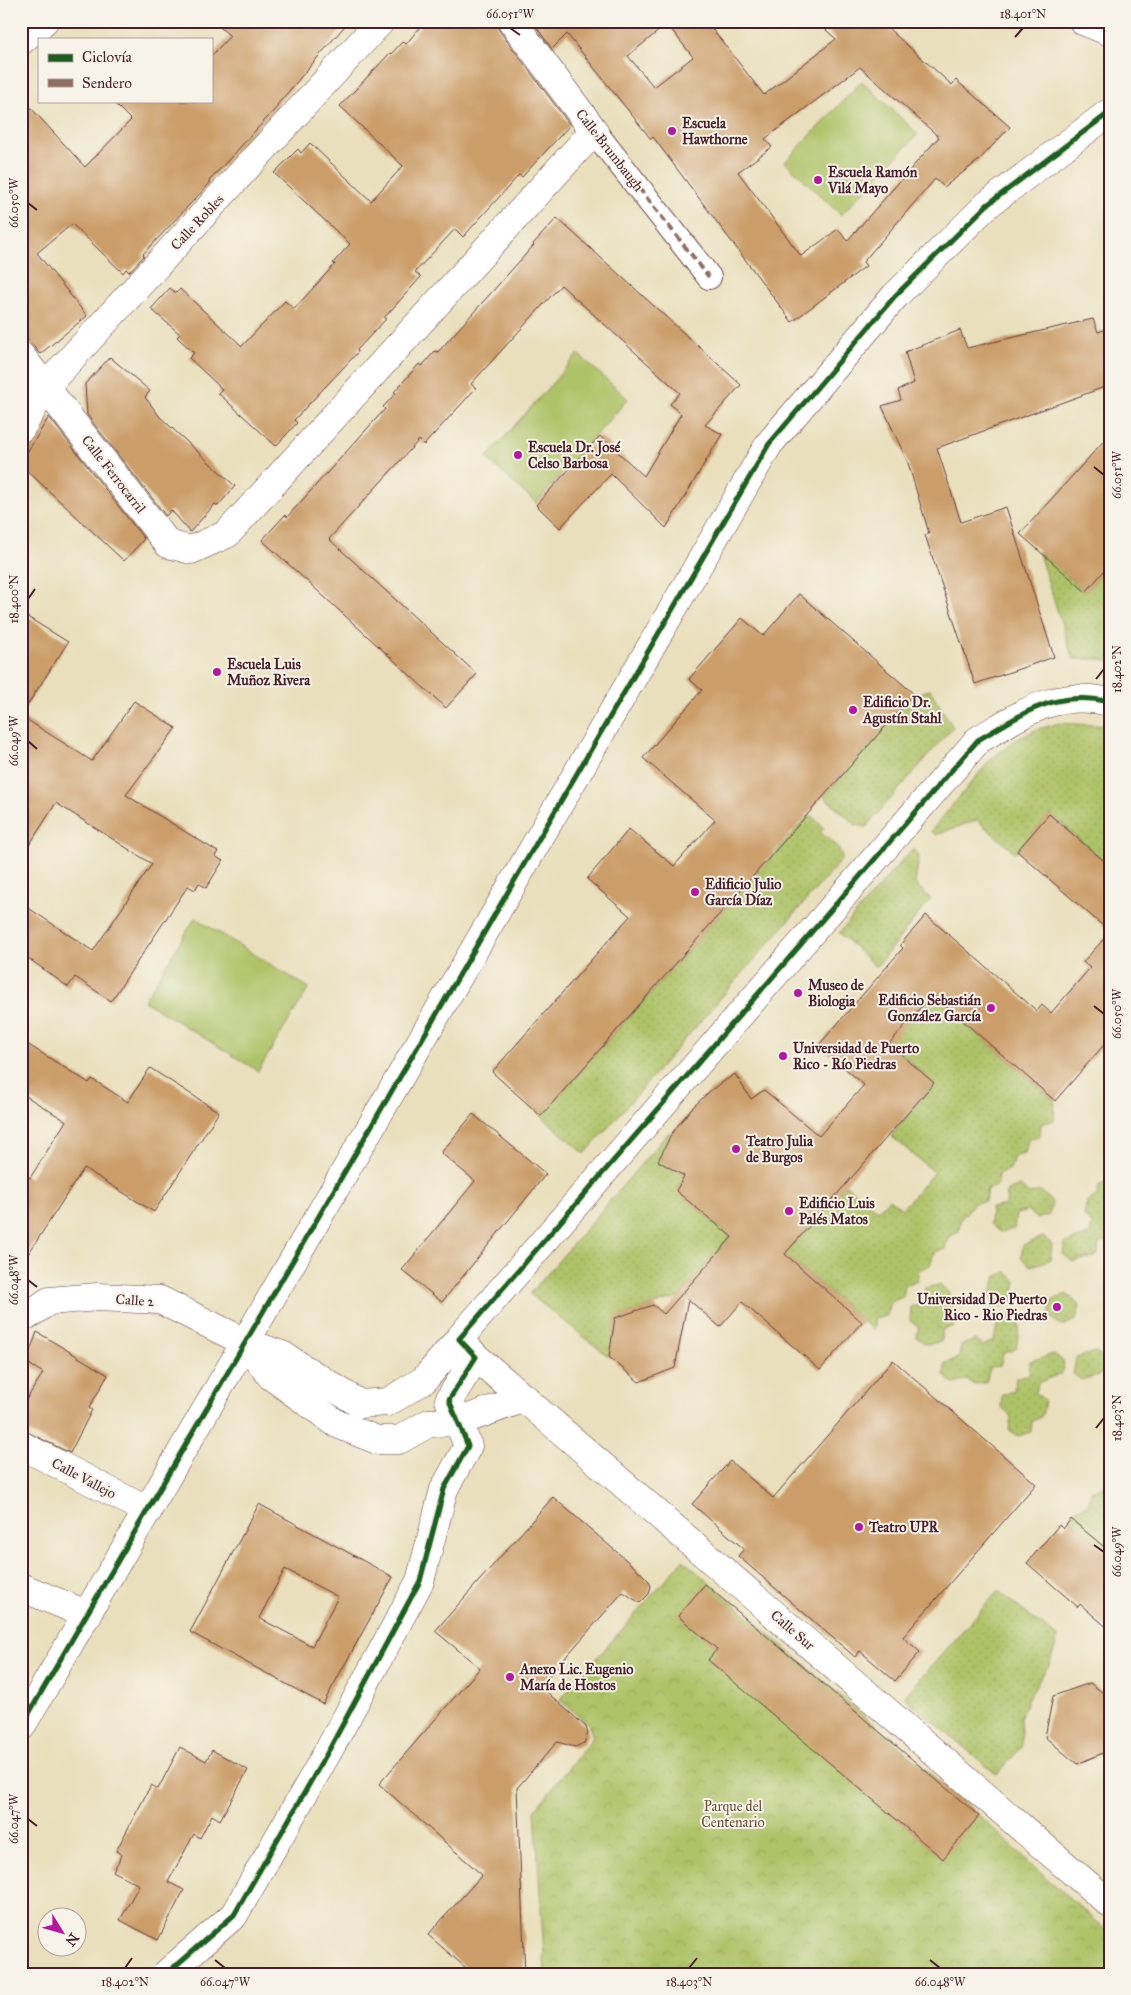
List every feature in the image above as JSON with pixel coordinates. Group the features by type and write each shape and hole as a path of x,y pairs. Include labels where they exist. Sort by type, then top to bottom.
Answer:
{"street":[{"path":"21,41 44,21"},
{"name":"Calle Robles","path":"21,428 46,386 381,21"},
{"name":"Calle Brumbaugh","path":"512,21 594,131 709,277"},
{"path":"1083,21 1110,32"},
{"path":"21,1727 769,444 895,296 987,205 1110,112"},
{"name":"Calle Ferrocarril","path":"21,356 168,544 191,550 226,534 594,131"},
{"path":"166,1974 234,1915 330,1748 420,1581 444,1489 468,1446 449,1400 468,1348 978,740 1037,706 1056,700 1097,699 1110,702"},
{"name":"Calle 2","path":"21,1316 30,1314 50,1301 98,1297 160,1300 245,1342 284,1356 360,1404 388,1402 424,1380 468,1348"},
{"path":"245,1342 271,1376 337,1424 377,1440 399,1440 429,1423 458,1422 525,1398"},
{"name":"Calle Sur","path":"468,1348 1110,1904"},
{"name":"Calle Vallejo","path":"21,1445 148,1510"},
{"path":"21,1587 88,1615"}],"green space":[{"path":"862,81 918,134 841,215 785,162"},
{"path":"578,354 628,399 536,503 486,458"},
{"path":"1038,551 1086,592 1110,564 1110,662 1101,659 1073,659"},
{"path":"930,690 953,727 866,827 856,825 824,797 914,694"},
{"path":"1059,723 1110,726 1110,866 1050,814 1014,852 977,820 935,835 931,831 991,759 1016,740 1035,730"},
{"path":"810,814 824,828 820,832 836,845 843,858 585,1154 541,1116"},
{"path":"912,849 919,855 915,884 931,899 876,967 839,933"},
{"path":"195,918 309,988 258,1071 144,1001"},
{"path":"932,994 1055,1101 1054,1120 1041,1124 1040,1135 1028,1140 1025,1153 1014,1156 1010,1169 999,1173 997,1186 987,1189 985,1201 974,1203 960,1220 959,1232 948,1237 945,1249 934,1252 930,1265 919,1270 917,1280 905,1286 903,1297 890,1302 886,1316 875,1319 873,1330 785,1254 846,1185 878,1210 889,1199 902,1209 934,1172 891,1136 934,1083 889,1043"},
{"path":"668,1133 672,1133 684,1176 677,1191 731,1237 678,1298 616,1318 609,1357 530,1294"},
{"path":"1110,1182 1110,1240 1099,1243 1097,1256 1073,1262 1063,1254 1065,1243 1090,1234 1092,1224 1084,1216 1087,1201 1097,1196 1099,1185"},
{"path":"1020,1186 1029,1194 1041,1191 1052,1202 1049,1215 1036,1219 1028,1211 1016,1214 1014,1229 1000,1232 990,1224 991,1208 1006,1205 1007,1191"},
{"path":"1043,1237 1052,1244 1050,1260 1031,1266 1021,1258 1023,1245"},
{"path":"1007,1272 1016,1281 1012,1303 1000,1306 990,1297 996,1276"},
{"path":"940,1285 949,1293 948,1304 956,1311 954,1326 942,1330 941,1342 926,1344 916,1337 919,1327 910,1321 911,1307 924,1304 925,1288"},
{"path":"1067,1294 1080,1306 1076,1320 1062,1326 1049,1316 1052,1301"},
{"path":"1011,1316 1020,1324 1016,1349 1003,1354 1000,1366 990,1368 986,1382 973,1385 967,1379 955,1384 944,1376 945,1363 959,1358 961,1345 975,1340 982,1346 994,1341 998,1320"},
{"path":"1095,1352 1105,1360 1102,1374 1082,1380 1073,1374 1076,1358"},
{"path":"1054,1354 1064,1362 1062,1373 1038,1383 1036,1393 1045,1401 1042,1416 1032,1421 1031,1432 1019,1436 1009,1430 1011,1416 1001,1408 1002,1395 1014,1390 1016,1378 1029,1374 1030,1361"},
{"path":"1110,1472 1110,1552 1069,1517 1077,1509 1088,1505 1091,1491 1104,1486 1107,1473"},
{"name":"Parque del Centenario","path":"683,1560 981,1817 1036,1869 1110,1933 1110,1974 545,1974 535,1810 593,1737 588,1724 560,1700"},
{"path":"998,1591 1058,1638 1049,1665 1029,1696 1020,1719 1022,1746 997,1775 904,1697"}],"building":[{"path":"213,21 349,21 278,106 209,181 211,182 143,254 144,256 129,272 126,269 123,273 72,224 37,253 87,316 40,354 21,331 21,97 85,167 131,120 113,102 212,102 212,55 230,36"},
{"path":"425,21 497,21 499,30 570,125 522,177 519,175 463,237 455,229 415,272 421,277 357,350 358,352 294,420 297,423 276,446 218,393 222,389 189,358 194,353 177,337 180,334 151,309 170,288 176,293 180,289 242,346 285,301 294,309 335,264 333,263 350,244 274,173 298,149 301,153 310,143 371,201 403,166 340,106 390,53 403,41 406,44"},
{"path":"532,21 706,21 764,95 836,39 816,21 880,21 952,85 956,80 1010,127 978,161 944,187 935,179 863,262 866,266 792,322 653,137 651,139 567,34 552,49","holes":["667,24 693,57 654,87 628,56","860,67 939,137 847,241 838,229 801,256 738,172 772,147 765,139"]},
{"path":"557,218 741,385 705,425 722,434 666,528 611,474 560,528 536,505 600,436 644,476 681,414 670,404 680,393 561,285 471,384 476,388 424,445 419,440 329,539 477,674 446,708 262,540 285,515 287,517 385,409 383,407 396,393 394,392 419,364 422,366 435,351 438,352"},
{"path":"1093,319 1098,332 1110,328 1110,385 937,448 961,522 1006,507 1054,657 975,684 925,535 929,533 908,463 882,406 901,400 898,390 914,383 905,352 960,330 967,348"},
{"path":"110,357 150,391 145,397 160,417 235,486 218,506 215,504 190,532 171,510 166,516 87,415 85,384"},
{"path":"49,417 144,539 124,561 21,465 21,462"},
{"path":"1110,434 1110,564 1086,592 1020,534"},
{"path":"799,594 914,694 541,1116 492,1072 630,916 587,879 629,829 674,866 715,820 643,758 702,690 689,679 742,618 763,636"},
{"path":"21,613 68,642 21,715"},
{"path":"134,701 176,728 126,795 218,852 215,856 223,861 206,888 199,883 195,890 188,886 111,1001 75,977 68,987 21,953 21,903 93,951 152,864 56,803 21,858 21,716 92,761"},
{"path":"1049,814 1110,866 1110,932 1017,851"},
{"path":"926,915 1037,1011 1042,1005 1051,1013 1090,968 1083,962 1110,932 1110,1038 1055,1101 932,994 889,1044 934,1083 785,1254 862,1322 820,1370 742,1302 720,1327 688,1299 675,1368 639,1382 609,1357 615,1318 653,1305 664,1314 732,1237 676,1191 684,1176 658,1161 672,1133 690,1110 711,1090 735,1074 751,1099 764,1090 819,1136 864,1085 819,1045 903,948 900,945"},
{"path":"21,1040 89,1083 92,1079 128,1102 150,1068 219,1112 154,1212 84,1168 21,1265 21,1172 30,1178 66,1121 21,1093"},
{"path":"473,1114 546,1174 442,1302 402,1270 475,1181 441,1153"},
{"path":"37,1332 108,1375 89,1408 92,1410 70,1453 21,1429 21,1408 43,1373 26,1362"},
{"name":"Teatro UPR","path":"893,1360 1036,1484 903,1637 920,1652 895,1681 860,1651 855,1657 738,1556 744,1549 692,1504 730,1461 773,1498"},
{"name":"Anexo Lic. Eugenio María de Hostos","path":"553,1497 640,1572 651,1586 649,1594 640,1603 623,1592 540,1686 586,1727 588,1734 584,1743 575,1747 557,1742 517,1788 525,1974 473,1974 428,1935 482,1875 379,1784 480,1668 435,1631"},
{"path":"259,1504 393,1577 323,1704 190,1632","holes":["285,1569 338,1597 312,1646 259,1618"]},
{"path":"1071,1519 1110,1552 1110,1630 1080,1604 1078,1607 1027,1563 1059,1525 1063,1529"},
{"path":"705,1584 979,1816 943,1859 708,1660 717,1649 678,1616"},
{"path":"1090,1683 1110,1698 1110,1750 1077,1764 1045,1737 1053,1696"},
{"path":"180,1747 206,1761 212,1750 248,1770 220,1820 212,1815 200,1838 194,1834 168,1882 184,1890 158,1940 120,1920 139,1885 113,1871 122,1855 116,1851 151,1785 158,1789"}],"marked path":[{"path":"594,131 709,277"}],"cycle path":[{"path":"21,1727 769,444 895,296 987,205 1110,112"},
{"path":"166,1974 234,1915 330,1748 420,1581 444,1489 468,1446 449,1400 476,1357 459,1339 978,740 1025,713 1055,701 1090,699 1110,702"}],"place":[{"name":"Escuela Hawthorne","path":"672,131"},
{"name":"Escuela Ramón Vilá Mayo","path":"818,180"},
{"name":"Escuela Dr. José Celso Barbosa","path":"518,455"},
{"name":"Escuela Luis Muñoz Rivera","path":"217,672"},
{"name":"Edificio Dr. Agustín Stahl","path":"853,710"},
{"name":"Edificio Julio García Díaz","path":"695,892"},
{"name":"Museo de Biologia","path":"798,993"},
{"name":"Edificio Sebastián González García","path":"991,1008"},
{"name":"Universidad de Puerto Rico - Río Piedras","path":"783,1056"},
{"name":"Teatro Julia de Burgos","path":"736,1149"},
{"name":"Edificio Luis Palés Matos","path":"789,1211"},
{"name":"Universidad De Puerto Rico - Rio Piedras","path":"1057,1307"},
{"name":"Teatro UPR","path":"859,1527"},
{"name":"Anexo Lic. Eugenio María de Hostos","path":"510,1677"}]}
